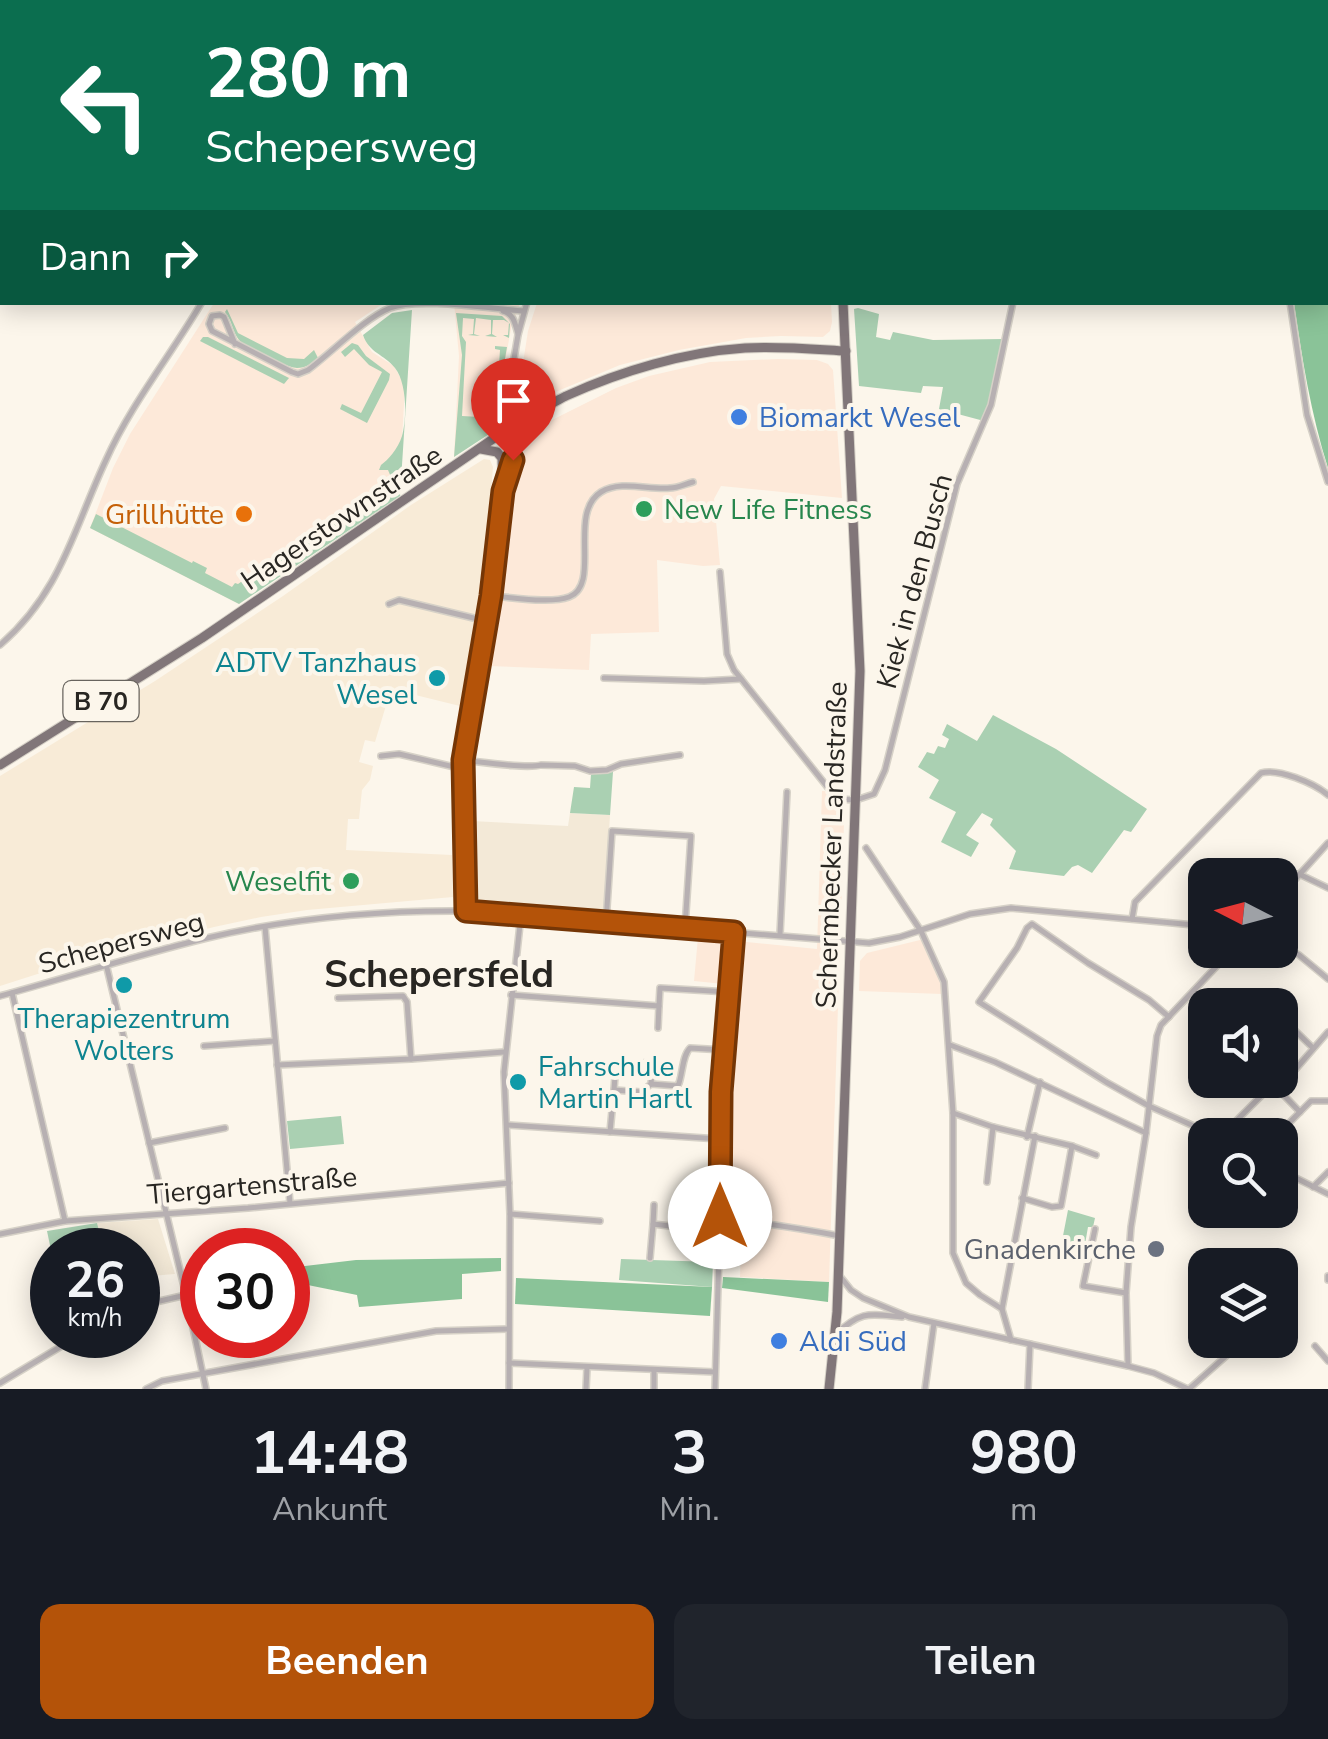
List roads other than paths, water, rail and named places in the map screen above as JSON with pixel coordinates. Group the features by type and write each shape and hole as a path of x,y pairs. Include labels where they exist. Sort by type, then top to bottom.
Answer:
{"main road":[{"name":"Schermbecker Landstraße","path":"829,1389 839,1275 860,671 842,305"},
{"name":"Hagerstownstraße","path":"0,764 202,638 512,426 564,397 681,358 744,348 846,351"},
{"path":"480,450 497,452 502,458 503,491"}],"street":[{"path":"0,644 44,596 81,524 106,459 200,305"},
{"path":"236,344 224,317 212,316 208,324 212,331 236,344 298,374 376,316 401,305"},
{"path":"439,305 524,311"},
{"path":"466,911 462,768 491,596 503,491 513,460 510,382 527,305"},
{"name":"Kiek in den Busch","path":"856,800 874,794 885,770 957,484 991,405 1012,305"},
{"path":"1290,305 1307,415 1328,482"},
{"path":"496,310 512,316 518,335"},
{"path":"491,596 555,599 574,595 583,577 586,515 598,494 625,486 673,488 692,482"},
{"path":"720,572 727,654 734,670 837,799 856,800"},
{"path":"390,604 398,600 486,622"},
{"path":"604,678 743,678"},
{"path":"381,756 399,754 462,768"},
{"path":"463,760 522,767 575,766 590,771 680,755"},
{"path":"1132,919 1135,902 1261,772 1275,771 1318,787 1328,795"},
{"path":"780,935 787,792"},
{"path":"606,922 612,831 691,836 685,927"},
{"path":"1328,842 1300,874 1328,888"},
{"path":"866,848 921,931 944,982 953,1113 953,1253 966,1282 1002,1309"},
{"name":"Schepersweg","path":"0,996 210,937 316,919 417,911 685,927 852,943 888,940 970,914 1011,908 1188,924"},
{"path":"509,1389 510,1183 504,1088 521,915"},
{"path":"1169,1017 1149,1000 1029,925 980,1002 1085,1070 1188,1123"},
{"path":"265,927 290,1203"},
{"path":"715,1389 720,1139 734,932"},
{"path":"1298,955 1328,978"},
{"path":"106,964 180,1272"},
{"path":"1128,1366 1126,1294 1156,1036 1215,968"},
{"path":"658,1028 660,988 728,992"},
{"path":"12,993 65,1220"},
{"path":"511,994 659,1006"},
{"path":"338,998 403,996 408,1002 410,1059"},
{"path":"1298,1066 1328,1032"},
{"path":"1298,1033 1314,1048"},
{"path":"204,1046 275,1040"},
{"path":"950,1044 1146,1133"},
{"path":"614,1090 641,1092 651,1084 678,1086 690,1048 724,1050"},
{"path":"277,1065 505,1052"},
{"path":"644,1063 652,1072 651,1084"},
{"path":"610,1132 615,1076"},
{"path":"1011,1340 1002,1309 1040,1082"},
{"path":"1238,1118 1256,1098"},
{"path":"1286,1098 1300,1112"},
{"path":"1294,1118 1311,1101 1328,1101"},
{"path":"953,1113 1096,1155"},
{"path":"507,1125 720,1139"},
{"path":"987,1182 993,1127"},
{"path":"148,1143 225,1128"},
{"path":"1022,1202 1060,1206 1072,1146"},
{"path":"1313,1187 1328,1172"},
{"path":"1298,1179 1328,1194"},
{"name":"Tiergartenstraße","path":"0,1234 65,1220 510,1183"},
{"path":"650,1258 654,1204"},
{"path":"510,1214 600,1221"},
{"path":"652,1224 670,1226 682,1216 720,1217 840,1236"},
{"path":"1095,1229 1084,1286 1126,1294"},
{"path":"839,1275 863,1298 910,1317 1128,1366 1188,1389 1223,1358"},
{"path":"836,1334 863,1315 910,1317"},
{"path":"926,1389 934,1323"},
{"path":"146,1389 162,1381 436,1331 508,1329"},
{"path":"1028,1389 1030,1344"},
{"path":"1315,1346 1328,1361"},
{"path":"1,1384 43,1358"},
{"path":"200,1358 206,1389"},
{"path":"509,1363 715,1372"},
{"path":"586,1368 586,1389"},
{"path":"654,1370 654,1389"}],"place":[{"name":"Biomarkt Wesel","path":"739,417"},
{"name":"New Life Fitness","path":"644,509"},
{"name":"Grillhütte","path":"244,514"},
{"name":"ADTV Tanzhaus Wesel","path":"437,678"},
{"name":"Weselfit","path":"351,881"},
{"name":"Therapiezentrum Wolters","path":"124,985"},
{"name":"Fahrschule Martin Hartl","path":"518,1082"},
{"name":"Gnadenkirche","path":"1156,1249"},
{"name":"Aldi Süd","path":"779,1341"}],"district":[{"name":"Schepersfeld","path":"439,974"}]}
